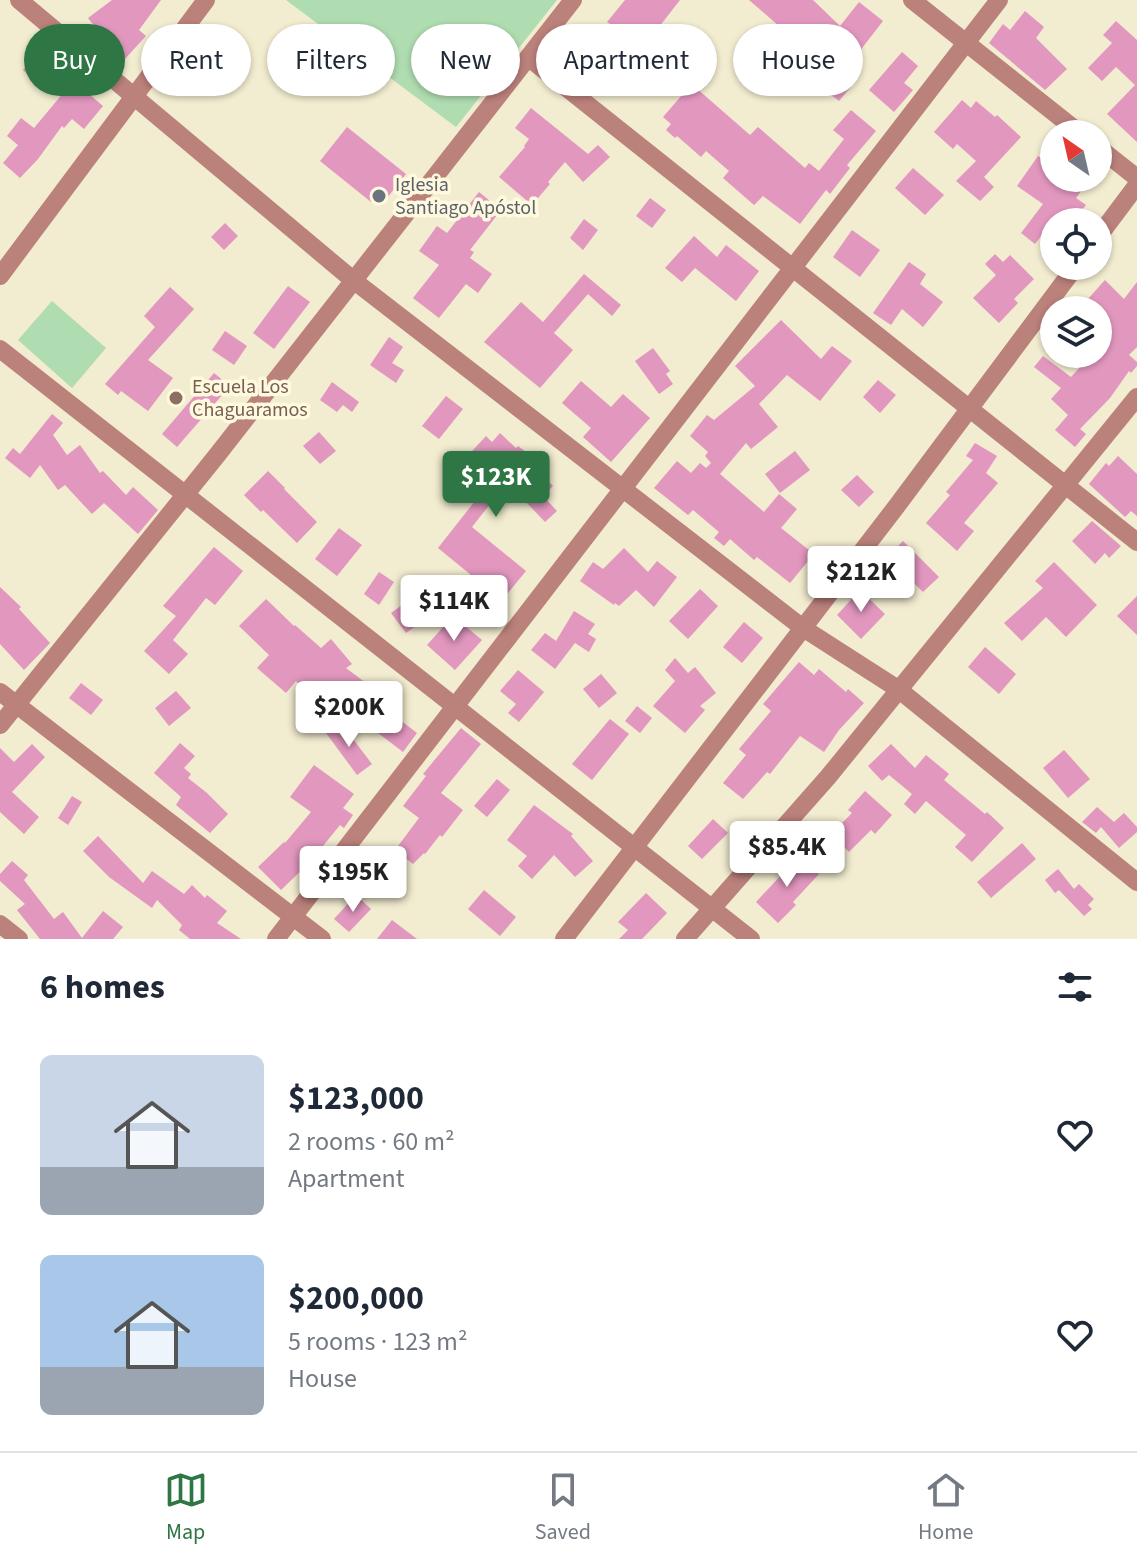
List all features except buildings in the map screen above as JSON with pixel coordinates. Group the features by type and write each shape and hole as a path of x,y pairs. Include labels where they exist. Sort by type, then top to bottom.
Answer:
{"street":[{"path":"19,0 353,280 803,628 898,689 1137,882"},
{"path":"0,276 206,0"},
{"path":"0,725 573,0"},
{"path":"912,0 1063,120"},
{"path":"276,939 999,0"},
{"path":"529,58 1137,542"},
{"path":"1112,158 1137,178"},
{"path":"1112,218 1137,185"},
{"path":"564,939 1066,280"},
{"path":"0,349 751,939"},
{"path":"685,939 828,777 1137,397"},
{"path":"0,692 322,939"},
{"path":"0,924 19,939"}],"green space":[{"path":"286,0 557,0 520,47 520,24 411,24 411,93 395,81 395,24 318,24"},
{"path":"415,96 481,96 456,127"},
{"path":"52,301 106,348 72,388 18,340"}],"place":[{"name":"Iglesia Santiago Apóstol","path":"379,196"},
{"name":"Escuela Los Chaguaramos","path":"176,398"}]}
